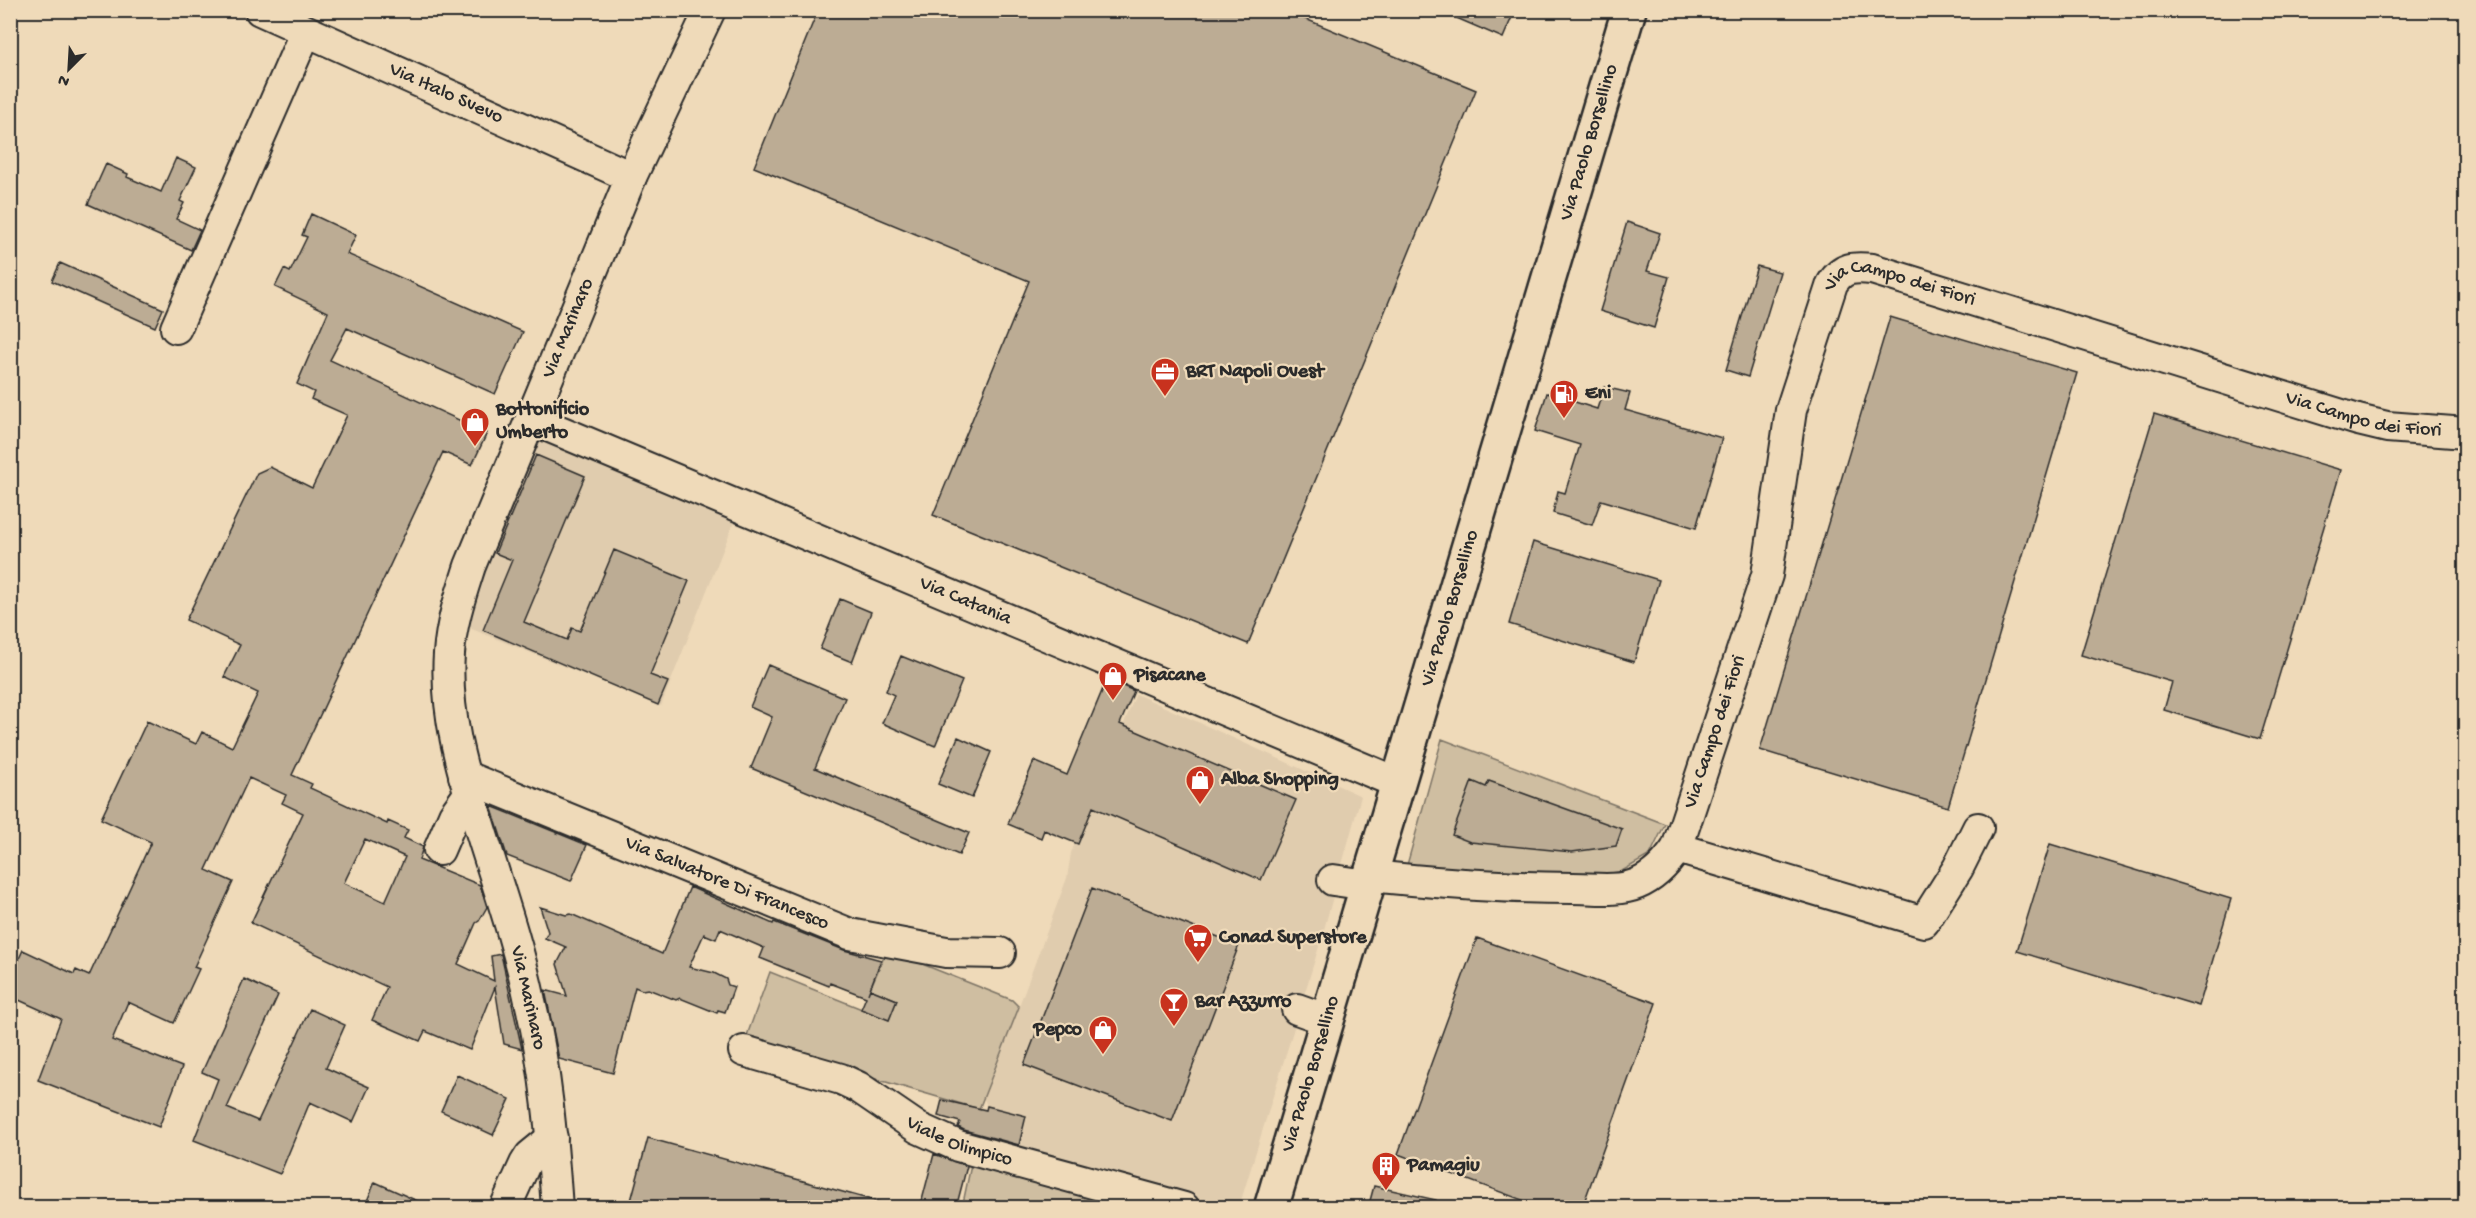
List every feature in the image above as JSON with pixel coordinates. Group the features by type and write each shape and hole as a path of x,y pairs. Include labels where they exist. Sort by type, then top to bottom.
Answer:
{"main road":[{"name":"Via Paolo Borsellino","path":"1271,1208 1629,10"}],"street":[{"name":"Via Italo Svevo","path":"260,10 631,177"},
{"name":"Via Marinaro","path":"557,1208 552,1138 530,1000 466,785 452,724 448,690 449,653 453,623 470,566 631,177 711,10"},
{"path":"176,328 306,31"},
{"name":"Via Campo dei Fiori","path":"1333,880 1529,888 1613,888 1636,884 1653,874 1669,860 1677,848 1767,575 1791,410 1832,284 1843,271 1851,268 1872,269 2358,420 2386,427 2466,433"},
{"name":"Via Catania","path":"531,419 1398,783"},
{"path":"439,850 466,785"},
{"name":"Via Salvatore Di Francesco","path":"466,785 850,934 946,952 1000,953"},
{"path":"1677,848 1924,922 1959,868 1978,828"},
{"path":"1298,1008 1328,1020"},
{"name":"Viale Olimpico","path":"744,1051 841,1079 858,1087 936,1138 1184,1208"},
{"path":"505,1208 530,1156 552,1138"}],"shaded area":[{"path":"546,440 736,517 661,706 462,625 527,446"},
{"path":"1136,694 1361,796 1321,940 1239,1207 1126,1207 971,1165 987,1106 984,1099 1067,878 1071,853"},
{"path":"1442,739 1665,824 1650,855 1615,875 1569,881 1407,865"},
{"path":"887,950 1012,1000 1019,1007 979,1109 745,1041 770,972 889,1020 897,1000 870,989"},
{"path":"971,1165 982,1169 1126,1207 962,1208"}],"building":[{"name":"BRT Napoli Ovest","path":"818,10 1284,10 1476,90 1248,644 933,515 1029,281 754,167"},
{"path":"1438,10 1515,10 1503,38"},
{"path":"176,158 196,167 180,201 184,203 176,219 200,230 191,250 88,204 106,164 128,174 127,177 161,192"},
{"path":"311,214 356,235 347,254 523,332 495,394 347,328 330,360 487,433 472,465 443,452 292,775 312,784 310,788 387,824 388,821 408,830 404,838 423,847 419,860 480,885 487,907 476,923 458,964 494,981 491,956 501,954 522,1049 504,1044 495,987 470,1050 425,1031 420,1041 372,1020 387,987 251,923 303,813 282,803 286,795 249,778 206,870 233,882 194,967 199,969 174,1023 128,1002 112,1040 182,1067 159,1127 38,1080 61,1019 10,996 10,978 23,950 74,974 76,970 89,976 151,842 101,819 147,721 196,744 202,732 232,747 258,693 224,677 240,645 186,620 257,473 270,467 312,488 347,415 311,399 314,392 297,384 328,312 275,287 284,269 290,272 307,237 302,235","holes":["365,839 405,857 385,902 344,883"]},
{"path":"1627,222 1660,233 1647,271 1669,277 1654,328 1600,311"},
{"path":"60,263 163,309 155,327 52,281"},
{"path":"1757,266 1780,272 1748,377 1726,370"},
{"path":"1890,317 2077,373 1948,807 1760,750"},
{"path":"1604,387 1630,393 1625,410 1722,438 1696,528 1601,500 1592,525 1553,513 1558,491 1565,493 1580,445 1535,431 1547,393 1597,409"},
{"path":"2154,414 2341,470 2260,739 2164,710 2172,682 2081,655"},
{"path":"536,455 585,476 524,622 567,640 572,628 580,631 614,550 689,581 650,675 668,682 658,705 483,630 512,560 495,553"},
{"path":"1533,542 1659,580 1634,662 1509,624"},
{"path":"840,599 871,612 852,662 820,649"},
{"path":"901,656 962,681 935,746 882,723 894,695 886,691"},
{"path":"768,665 845,698 815,768 969,833 959,855 751,768 772,717 750,707"},
{"name":"Alba Shopping","path":"1107,679 1134,691 1120,724 1296,800 1261,880 1093,807 1078,844 1044,830 1041,838 1008,824 1034,761 1067,775"},
{"path":"958,737 991,752 972,798 938,784"},
{"path":"1472,781 1486,787 1489,781 1622,829 1616,846 1572,852 1470,842 1452,835"},
{"path":"491,806 587,845 571,881 507,856"},
{"path":"2050,844 2231,899 2199,1006 2017,951"},
{"path":"690,887 773,924 774,922 844,950 881,960 868,994 870,989 897,1000 889,1020 861,1009 866,997 830,983 829,986 760,958 764,948 720,929 716,939 704,934 689,967 714,973 726,979 728,985 734,987 725,1012 718,1010 717,1013 680,998 676,1000 648,989 642,990 635,987 613,1073 559,1059 545,990 567,996 557,964 566,947 545,938 548,932 540,907 566,915 571,914 662,954"},
{"path":"1092,888 1239,945 1172,1121 1024,1065"},
{"path":"1477,938 1656,1003 1582,1208 1544,1208 1398,1154"},
{"path":"244,979 278,995 227,1108 258,1121 310,1009 345,1025 326,1068 369,1087 353,1122 310,1102 280,1174 194,1140 218,1079 202,1072"},
{"path":"457,1075 510,1099 493,1135 441,1111"},
{"path":"942,1100 986,1110 987,1106 1026,1116 1019,1145 964,1130 958,1127 960,1122 938,1116"},
{"path":"648,1138 879,1202 878,1208 629,1208"},
{"path":"934,1154 967,1166 956,1208 920,1208"},
{"path":"375,1182 433,1208 364,1208"},
{"name":"Pamagiu","path":"1374,1186 1436,1200 1435,1208 1368,1208"}],"place":[{"name":"BRT Napoli Ovest","path":"1165,398"},
{"name":"Eni","path":"1564,420"},
{"name":"Bottonificio Umberto","path":"475,448"},
{"name":"Pisacane","path":"1113,702"},
{"name":"Alba Shopping","path":"1200,806"},
{"name":"Conad Superstore","path":"1198,964"},
{"name":"Bar Azzurro","path":"1174,1028"},
{"name":"Pepco","path":"1103,1056"},
{"name":"Pamagiu","path":"1386,1192"}]}
